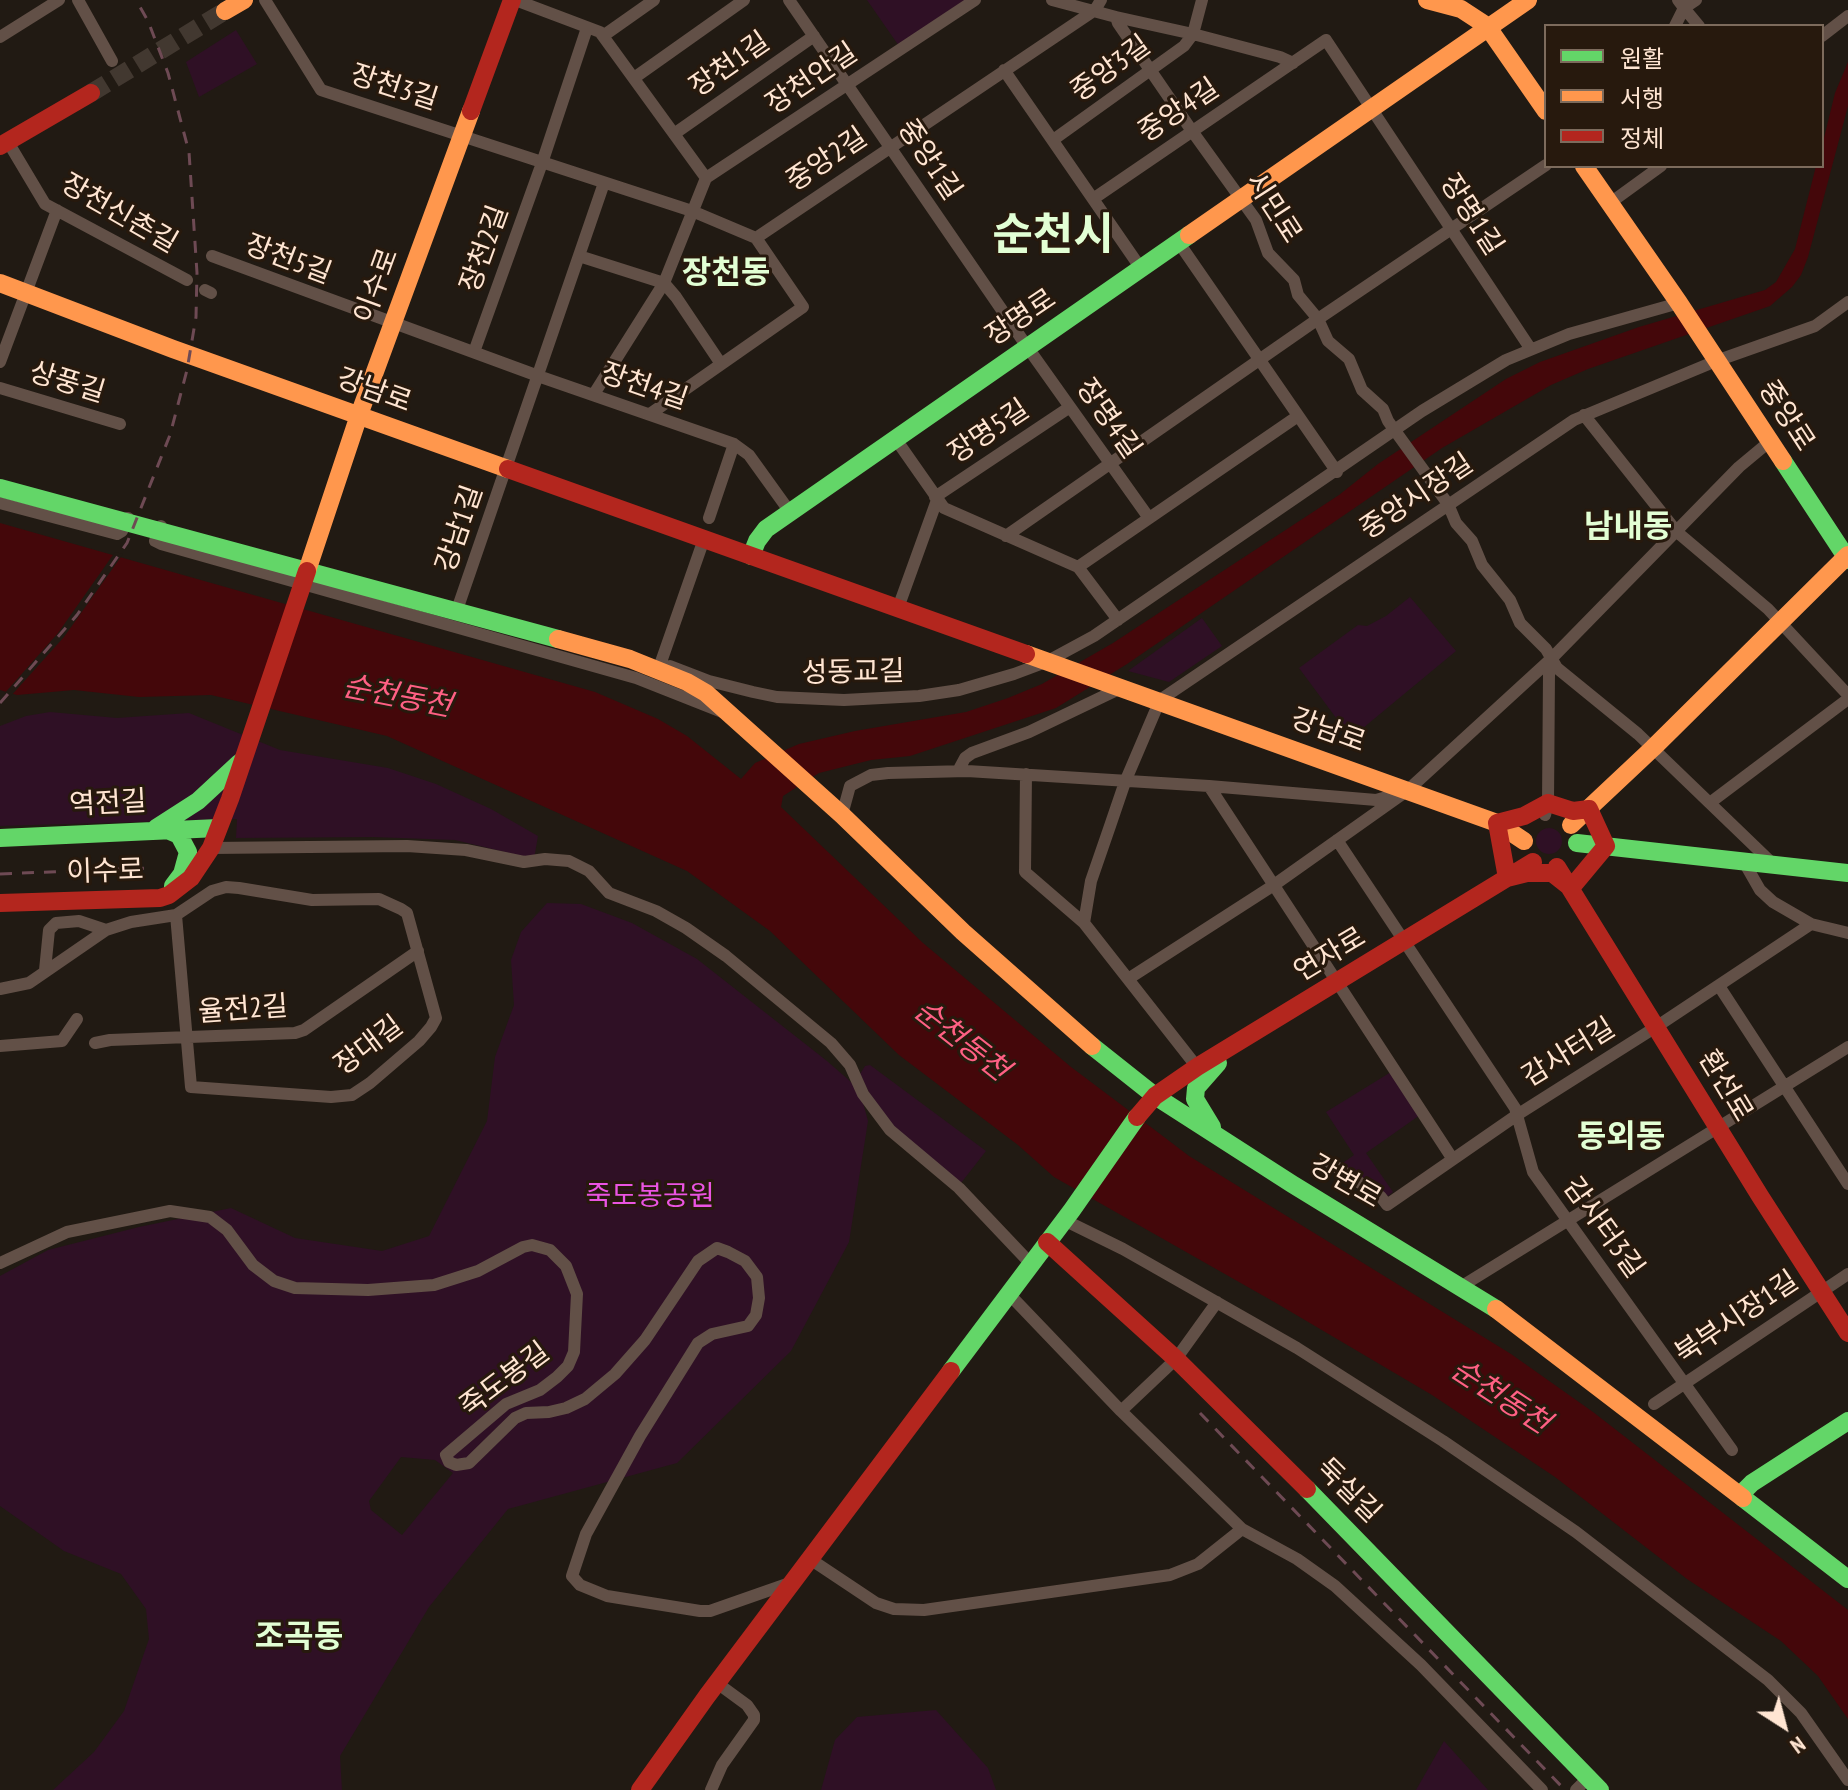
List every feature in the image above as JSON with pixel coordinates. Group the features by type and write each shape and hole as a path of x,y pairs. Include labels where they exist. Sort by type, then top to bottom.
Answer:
{"main road":[{"path":"225,11 244,0"},
{"name":"이수로","path":"0,903 146,900 169,895 197,871 211,848 305,581 359,415 514,0"},
{"path":"1427,0 1461,4 1487,26 1544,108"},
{"name":"장명로","path":"751,556 766,529 1528,0"},
{"path":"4,144 91,93"},
{"path":"1585,168 1679,303"},
{"name":"강남로","path":"0,283 173,349 1408,790 1497,823 1524,841"},
{"name":"중앙로","path":"1679,303 1847,557"},
{"path":"0,490 494,626 630,659 687,682 706,693 727,714"},
{"path":"1547,809 1531,824 1524,841 1533,862 1549,868 1557,867 1571,858 1574,834 1589,809 1847,557"},
{"path":"494,626 642,672 694,694 727,714"},
{"name":"강변로","path":"727,714 838,812 973,942 1080,1036 1155,1096 1510,1318 1848,1579"},
{"path":"159,829 208,793 243,758"},
{"path":"1589,809 1547,809 1497,823 1507,878 1527,873 1552,873 1571,888 1606,846"},
{"path":"1547,809 1560,816 1574,834 1606,846 1848,873"},
{"path":"1589,809 1606,846"},
{"name":"역전길","path":"0,838 218,828"},
{"path":"146,900 164,892 179,880 188,852 179,835 159,829"},
{"name":"연자로","path":"640,1790 1068,1215 1140,1112 1155,1096 1197,1067 1533,862"},
{"name":"환선로","path":"1557,867 1848,1333"},
{"path":"1222,1139 1200,1111 1195,1099 1196,1088 1239,1042"},
{"name":"둑실길","path":"1047,1242 1176,1359 1329,1511 1588,1786"},
{"path":"1740,1495 1752,1483 1848,1421"}],"street":[{"path":"0,37 59,0"},
{"path":"78,0 112,61"},
{"name":"장천3길","path":"265,0 321,90 461,136"},
{"name":"장천1길","path":"514,0 603,36 706,178"},
{"path":"603,36 654,0"},
{"name":"장천1길","path":"634,78 744,0"},
{"name":"중앙1길","path":"789,0 1028,348"},
{"name":"장천안길","path":"706,178 975,0"},
{"path":"1052,0 1098,5 1116,17"},
{"path":"1193,34 1202,0"},
{"path":"1681,4 1696,0"},
{"path":"1676,24 1681,4"},
{"path":"1681,4 1697,24"},
{"name":"중앙2길","path":"756,238 1098,5"},
{"path":"1824,34 1848,16"},
{"name":"중앙3길","path":"1053,140 1151,71 1184,46 1193,34 1116,17"},
{"name":"시민로","path":"1116,17 1256,220 1268,253 1288,271 1298,295 1318,319 1330,343 1349,359 1362,390 1383,409 1448,504 1451,516 1472,541 1482,565 1510,600 1520,623 1546,649 1557,668 1653,748 1773,864"},
{"path":"542,163 587,28"},
{"name":"중앙4길","path":"1193,34 1293,63"},
{"name":"장천1길","path":"674,134 814,36"},
{"name":"중앙4길","path":"1093,199 1326,40 1373,108"},
{"path":"1004,70 1142,270"},
{"name":"장명1길","path":"1373,108 1530,348"},
{"path":"461,136 692,211 746,232 756,238 803,307 650,414"},
{"name":"장천신촌길","path":"4,144 45,204 187,280"},
{"name":"장천2길","path":"474,352 542,163"},
{"path":"1006,536 1544,166"},
{"path":"1610,203 1658,168"},
{"path":"594,394 664,283 706,178"},
{"path":"505,468 604,183"},
{"path":"25,293 57,210"},
{"path":"1179,243 1337,472"},
{"name":"장천5길","path":"212,256 393,324"},
{"path":"579,256 664,283 721,364"},
{"name":"상풍길","path":"0,362 25,293"},
{"name":"중앙시장길","path":"1160,700 1584,415 1716,361 1815,326 1848,302"},
{"name":"성동교길","path":"661,662 709,681 777,697 844,700 901,698 959,690 1052,664 1506,360 1530,348 1679,303"},
{"name":"장천4길","path":"393,324 734,444 749,455 790,512"},
{"name":"장명4길","path":"1028,348 1149,518"},
{"name":"상풍길","path":"0,388 120,424"},
{"name":"장명5길","path":"936,499 1070,407"},
{"path":"1584,415 1677,532 1779,621 1848,697 1711,802"},
{"path":"1078,567 1298,416"},
{"path":"895,438 936,499 952,512 1078,567 1118,620"},
{"path":"1128,979 1274,885 1408,790 1551,659 1739,467 1769,442"},
{"path":"709,518 734,444"},
{"name":"강남1길","path":"459,604 505,468"},
{"path":"0,481 164,525 305,581 459,604 591,639 661,662"},
{"path":"898,608 936,499"},
{"path":"0,503 117,534 128,520 127,514"},
{"path":"164,525 160,527 155,541 161,544 305,581 636,678 727,714"},
{"path":"661,662 704,539"},
{"path":"630,659 661,662"},
{"path":"1547,809 1551,659"},
{"path":"958,771 965,758 972,753 1029,732 1116,685"},
{"path":"1084,923 1091,881 1125,782 1160,700"},
{"path":"838,812 850,786 871,775 958,771 1209,786 1376,800 1408,790"},
{"path":"1026,774 1025,872 1084,923 1197,1067"},
{"path":"1209,786 1452,1158"},
{"name":"감사터3길","path":"1337,840 1406,941 1517,1115 1529,1163 1732,1450"},
{"path":"211,848 407,846 466,850 524,862 545,859 569,861 589,871 609,893 676,921 726,956 836,1048 850,1065 874,1113 959,1188 1031,1264"},
{"path":"1744,862 1767,898 1811,924 1848,933"},
{"name":"장대길","path":"226,887 312,900 379,899 407,913 436,1018 419,1041 352,1095 331,1097 191,1087 176,915 212,891 226,887"},
{"path":"0,989 29,983 106,930 131,922 176,915"},
{"path":"45,970 49,930 56,923 79,921 106,930"},
{"name":"감사터길","path":"1326,1160 1381,1197 1387,1205 1452,1158 1811,924"},
{"name":"율전2길","path":"95,1043 295,1033 304,1030 418,951"},
{"path":"1719,986 1848,1184"},
{"path":"0,1046 62,1041 77,1019"},
{"path":"1462,1286 1848,1047"},
{"name":"죽도봉길","path":"0,1263 67,1232 170,1211 210,1217 227,1230 253,1265 274,1281 295,1288 368,1290 434,1285 478,1271 523,1247 532,1245 550,1250 566,1266 577,1294 574,1352 568,1366 540,1390 506,1404 446,1455 449,1462 456,1465 469,1463 515,1418 526,1413 566,1408 585,1399 615,1374 645,1340 698,1261 717,1248 728,1252 745,1261 757,1277 759,1298 756,1315 748,1326 712,1334 698,1343 640,1436 586,1534 572,1576 580,1585 607,1596 700,1611 710,1611 793,1582"},
{"path":"1068,1215 1297,1348 1443,1441 1576,1532 1786,1697 1820,1737 1848,1780"},
{"name":"북부시장1길","path":"1654,1404 1848,1274"},
{"path":"1009,1294 1121,1411 1242,1529 1297,1559 1335,1586 1421,1665 1542,1790"},
{"path":"1121,1411 1176,1359 1217,1302"},
{"path":"810,1559 876,1603 894,1609 924,1610 1170,1575 1198,1564 1242,1529"},
{"path":"711,1790 722,1765 754,1720 747,1705 717,1683"}],"green space":[{"path":"867,0 967,0 899,46"},
{"path":"236,30 257,64 199,97 186,62"},
{"path":"1410,597 1456,651 1351,738 1299,668 1358,625 1367,626 1386,616"},
{"path":"1202,618 1222,646 1169,682 1128,671"},
{"path":"50,712 117,718 189,713 280,750 388,768 436,784 491,809 538,836 534,859 455,840 236,838 237,819 0,826 0,726 26,716"},
{"path":"1549,828 1558,832 1562,841 1558,850 1549,854 1540,850 1536,841 1540,832"},
{"name":"죽도봉공원","path":"547,903 581,904 632,923 697,959 827,1061 851,1082 862,1099 868,1121 849,1242 791,1351 677,1463 508,1509 429,1607 340,1756 342,1790 53,1790 94,1752 124,1711 149,1639 146,1609 121,1574 64,1551 0,1506 0,1276 48,1250 231,1208 295,1238 382,1251 429,1236 487,1121 495,1057 514,1005 511,960 521,932","holes":["401,1457 435,1460 453,1473 402,1535 371,1510 369,1501"]},
{"path":"870,1065 986,1151 961,1183 881,1117 860,1074 865,1066"},
{"path":"1391,1072 1420,1115 1366,1153 1393,1192 1388,1196 1340,1165 1354,1155 1326,1112"},
{"path":"936,1710 988,1768 996,1790 821,1790 835,1740 857,1717"},
{"path":"1444,1741 1488,1790 1416,1790"}],"water":[{"name":"순천동천","path":"1848,62 1848,106 1808,257 1792,287 1770,306 1588,369 1551,385 1442,448 1127,664 1056,708 910,756 871,760 819,773 783,796 781,807 923,943 1071,1067 1189,1156 1511,1354 1593,1412 1848,1610 1848,1719 1818,1676 1781,1641 1687,1579 1555,1477 1432,1395 1054,1177 1018,1145 899,1055 770,931 687,871 387,736 211,695 139,697 74,690 17,695 0,690 0,523 595,692 658,719 687,736 741,779 755,763 799,744 966,712 1042,684 1113,643 1339,495 1378,464 1506,379 1540,362 1639,327 1765,290 1776,282 1795,249 1815,168 1824,168 1824,138 1835,93"}],"pier":[{"path":"115,552 123,554 64,637 10,697 3,695 58,633"}],"tunnel":[{"path":"91,93 225,11"}],"railway":[{"path":"0,703 77,615 127,543 170,435 187,370 196,317 197,273 189,152 168,73 148,21 136,0"},
{"path":"0,874 148,868"},
{"path":"1200,1413 1565,1790"}],"traffic: fast":[{"path":"751,556 766,529 1189,235"},
{"path":"1783,461 1848,560"},
{"path":"0,488 558,639"},
{"path":"156,828 198,801 239,763"},
{"path":"0,838 218,828"},
{"path":"165,829 179,835 188,852 182,874 173,886"},
{"path":"1577,843 1848,873"},
{"path":"1092,1046 1155,1096 1496,1309"},
{"path":"1212,1127 1195,1099 1196,1088 1218,1063"},
{"path":"951,1371 1072,1210 1137,1117"},
{"path":"1740,1495 1752,1483 1848,1421"},
{"path":"1307,1489 1600,1790"},
{"path":"1743,1498 1848,1579"}],"traffic: slow":[{"path":"225,11 244,0"},
{"path":"1427,0 1461,9 1487,26 1544,108"},
{"path":"1189,235 1528,0"},
{"path":"307,571 359,415 471,111"},
{"path":"1585,168 1783,461"},
{"path":"0,283 173,349 508,469"},
{"path":"1571,825 1848,555"},
{"path":"558,639 630,659 706,693 842,815 963,932 1092,1046"},
{"path":"1026,654 1497,823 1524,841"},
{"path":"1496,1309 1743,1498"}],"traffic: jam":[{"path":"471,111 512,0"},
{"path":"0,146 91,93"},
{"path":"508,469 1026,654"},
{"path":"0,903 160,898 191,878 211,848 230,799 307,571"},
{"path":"1548,803 1573,811 1589,809 1606,846 1571,888 1552,873 1527,873 1507,878 1497,823 1524,816 1548,803"},
{"path":"1137,1117 1155,1096 1197,1067 1533,862"},
{"path":"1557,867 1848,1333"},
{"path":"1047,1242 1176,1359 1307,1489"},
{"path":"640,1790 951,1371"}],"district":[{"name":"순천시","path":"1053,236"},
{"name":"장천동","path":"726,274"},
{"name":"남내동","path":"1628,528"},
{"name":"동외동","path":"1621,1138"},
{"name":"조곡동","path":"299,1638"}]}
